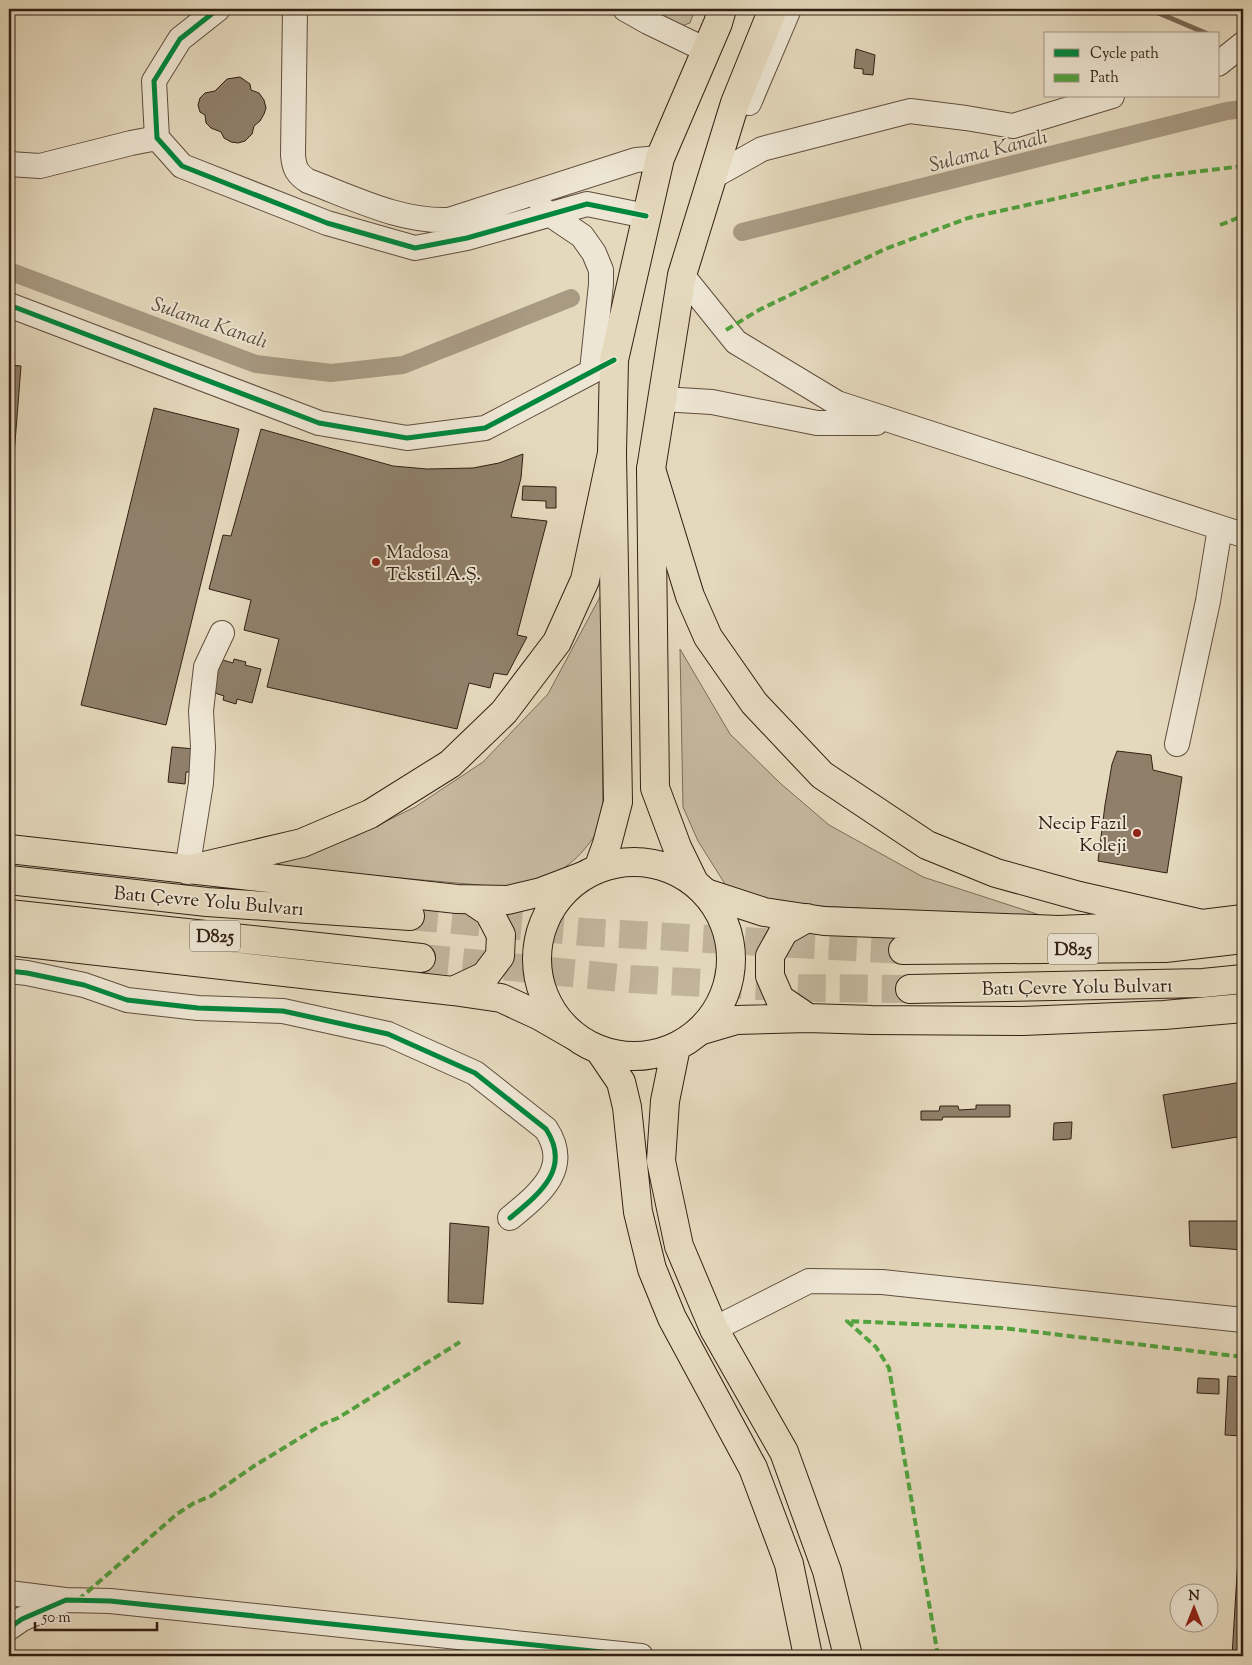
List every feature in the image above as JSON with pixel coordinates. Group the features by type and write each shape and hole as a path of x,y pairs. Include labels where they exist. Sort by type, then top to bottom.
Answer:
{"main road":[{"path":"573,1035 552,1012 540,984 536,954 543,923 559,896 590,873 607,844 618,802 612,453 603,365 646,216 660,158 722,9"},
{"path":"702,1030 720,1006 730,978 731,948 723,918 700,888 677,847 655,788 651,468 682,275 718,174 734,103 773,9"},
{"path":"187,870 302,843 370,814 450,764 504,712 557,642 585,580 612,453"},
{"path":"651,468 690,596 708,637 754,703 822,775 927,845 996,873 1079,896 1202,924"},
{"path":"9,849 471,900 508,900 541,892 622,862 648,863 672,869 700,888 764,912 824,921 1059,930 1202,924 1243,919"},
{"name":"Batı Çevre Yolu Bulvarı","path":"9,880 207,902 410,916"},
{"path":"453,990 485,976 500,956 501,935 489,912 471,900"},
{"name":"Batı Çevre Yolu Bulvarı","path":"9,914 421,958"},
{"path":"807,918 784,931 770,956 770,976 780,999 808,1018"},
{"name":"Batı Çevre Yolu Bulvarı","path":"903,950 1165,948 1243,939"},
{"path":"9,941 453,990 501,998 540,1016 600,1051 626,1056 651,1055 676,1047 702,1030 736,1020 808,1018 1023,1021 1164,1015 1243,1008"},
{"name":"Batı Çevre Yolu Bulvarı","path":"910,989 1203,983 1243,979"},
{"path":"676,1047 665,1101 661,1161 679,1246 714,1329 784,1452 827,1571 848,1656"},
{"path":"600,1051 621,1082 627,1107 638,1212 652,1269 672,1318 753,1468 789,1564 808,1656"}],"street":[{"path":"218,9 180,39 154,81 157,138 182,166 327,223 415,248 467,238 587,204 646,216"},
{"path":"295,9 293,155 294,165 302,177 308,181 402,216 430,220 449,220 636,160 660,158"},
{"path":"625,9 706,50"},
{"path":"718,174 789,9"},
{"path":"1220,62 1243,44"},
{"path":"718,174 762,149 910,111 1013,126 1105,98"},
{"path":"9,164 40,166 157,138"},
{"path":"9,305 320,423 407,438 485,428 603,365 601,270 594,253 582,236 552,214 521,198"},
{"path":"682,275 736,342 837,403 1243,535"},
{"path":"662,399 712,402 817,423 900,423"},
{"path":"1177,744 1208,601 1220,528"},
{"path":"187,870 201,783 203,747 201,711 206,667 222,633"},
{"path":"9,971 84,985 127,1000 198,1008 283,1011 388,1034 475,1073 546,1129 554,1141 554,1167 548,1181 540,1193 510,1218"},
{"path":"714,1329 809,1281 882,1282 1243,1320"},
{"path":"9,1593 66,1600 110,1601 641,1656"},
{"path":"9,1628 22,1618 66,1600"}],"shaded area":[{"path":"651,9 695,9 690,23 681,26"},
{"path":"601,595 603,823 584,850 570,864 552,875 541,879 502,887 265,866 356,836 415,807 483,762 548,694"},
{"path":"680,649 730,734 780,783 829,825 923,877 1046,917 754,903 730,892 698,841 683,807"}],"building":[{"path":"856,49 875,55 873,75 863,74 863,69 854,68"},
{"path":"240,77 250,84 251,90 259,93 264,100 266,108 260,121 254,126 252,134 245,141 238,143 231,142 224,138 221,132 211,128 206,123 205,115 200,112 198,105 200,98 205,93 215,91 227,79"},
{"path":"9,365 21,366 14,455 9,455"},
{"path":"154,408 239,429 166,725 81,705"},
{"name":"Madosa Tekstil A.Ş.","path":"261,429 393,466 427,469 473,468 499,463 523,454 521,478 511,517 547,521 517,635 527,637 507,675 494,673 490,688 469,683 457,729 267,687 279,639 244,630 251,600 209,589 223,535 231,536"},
{"path":"523,486 556,487 556,508 546,508 546,501 522,500"},
{"path":"216,658 233,663 234,659 246,662 245,665 261,669 252,703 237,699 236,704 223,700 224,696 212,692 218,673 212,671"},
{"path":"172,747 195,749 193,772 186,772 185,784 168,782"},
{"name":"Necip Fazıl Koleji","path":"1117,751 1151,755 1153,770 1182,777 1167,873 1098,861 1112,764"},
{"path":"1242,1082 1243,1136 1172,1148 1163,1095"},
{"path":"976,1105 1010,1105 1010,1117 943,1117 942,1120 921,1120 921,1111 939,1111 940,1106 958,1106 959,1110 976,1109"},
{"path":"1072,1122 1071,1139 1053,1140 1054,1123"},
{"path":"1189,1221 1243,1221 1243,1250 1190,1246"},
{"path":"450,1223 489,1227 483,1304 448,1302"},
{"path":"1228,1376 1243,1377 1243,1436 1225,1435"},
{"path":"1198,1378 1219,1379 1219,1394 1197,1393"},
{"path":"1242,1493 1243,1656 1232,1656"}],"waterway":[{"path":"1149,9 1203,32"},
{"name":"Sulama Kanalı","path":"742,232 1227,111 1243,109"},
{"name":"Sulama Kanalı","path":"9,271 256,364 331,373 403,365 571,298"}],"tunnel":[{"path":"410,916 584,932 903,950"},
{"path":"421,958 630,979 800,988 910,989"}],"marked path":[{"path":"726,330 759,310 885,249 968,218 1154,177 1243,166"},
{"path":"1220,225 1243,216"},
{"path":"938,1656 889,1368 876,1347 847,1321 1003,1328 1243,1357"},
{"path":"78,1600 177,1514 194,1503 211,1496 254,1466 323,1424 338,1418 460,1342"}],"cycle path":[{"path":"218,9 180,39 154,81 157,138 182,166 327,223 415,248 467,238 587,204 646,216"},
{"path":"9,305 319,423 407,438 485,428 614,360"},
{"path":"9,971 84,985 127,1000 198,1008 283,1011 388,1034 475,1073 546,1129 553,1143 554,1168 549,1180 532,1200 510,1218"},
{"path":"9,1628 22,1619 66,1600 110,1601 641,1656"}],"place":[{"name":"Madosa Tekstil A.Ş.","path":"376,562"},
{"name":"Necip Fazıl Koleji","path":"1137,833"}]}
